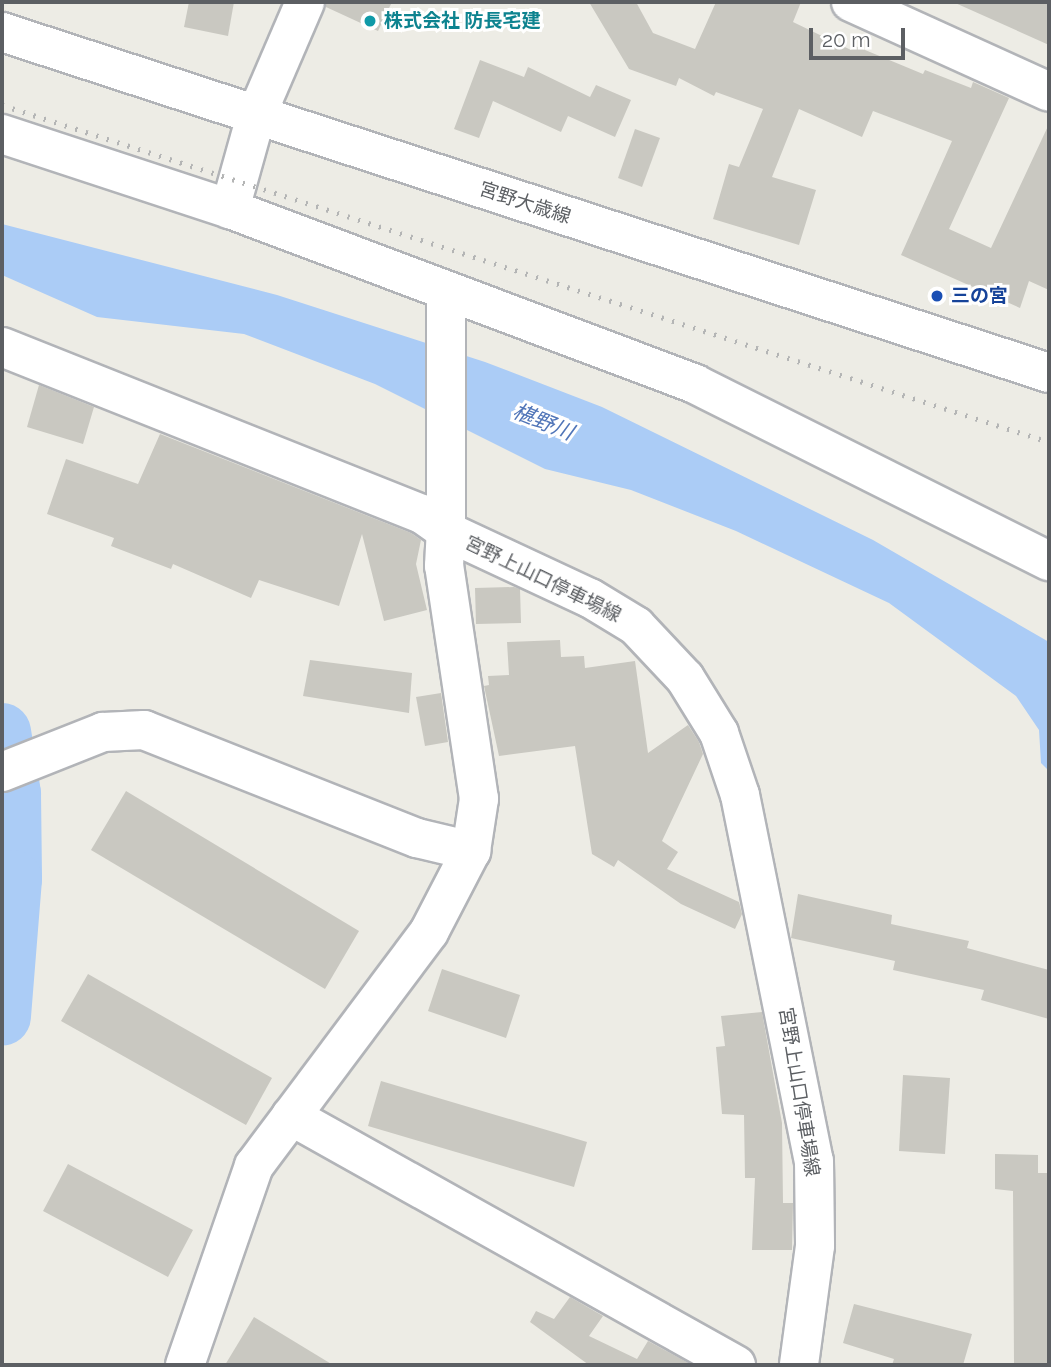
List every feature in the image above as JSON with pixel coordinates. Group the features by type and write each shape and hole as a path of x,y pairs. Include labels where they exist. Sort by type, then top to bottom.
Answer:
{"street":[{"path":"230,209 256,116 305,2"},
{"path":"851,2 1049,92"},
{"name":"宮野大歳線","path":"2,32 1049,373"},
{"path":"2,134 230,209 446,303 487,302 695,384 1049,561"},
{"path":"185,1365 254,1166 429,932 471,851 479,799 444,566 446,303"},
{"name":"宮野上山口停車場線","path":"2,348 422,514 446,520 590,598 635,626 685,678 719,733 740,795 814,1161 815,1246 799,1365"},
{"path":"2,772 103,732 144,730 417,838 471,851"},
{"path":"291,1116 736,1365"}],"water":[{"name":"椹野川","path":"2,224 277,295 485,362 602,407 873,540 1049,642 1049,771 1041,763 1039,730 1016,696 889,603 736,531 631,490 545,469 375,384 244,334 97,317 2,275"}],"building":[{"path":"189,2 234,2 228,36 184,27"},
{"name":"株式会社 防長宅建","path":"326,2 392,2 378,31 326,7"},
{"path":"589,2 636,2 653,33 695,49 716,2 801,2 793,22 851,50 853,45 923,74 925,70 971,88 973,82 1009,98 949,229 991,248 1049,124 1049,290 1029,281 1020,308 901,255 952,141 873,111 862,137 799,109 772,177 816,190 799,245 713,219 729,164 739,167 763,109 716,92 714,96 679,78 676,86 629,69"},
{"path":"953,2 1049,2 1049,45"},
{"path":"480,60 524,77 528,67 590,97 596,85 631,100 615,137 568,116 561,132 493,101 479,138 454,129"},
{"path":"635,129 660,138 642,187 618,178"},
{"path":"39,385 94,407 83,444 27,427"},
{"path":"160,434 411,533 421,540 416,564 427,610 384,621 362,534 339,606 259,580 251,598 173,564 171,569 111,546 114,538 47,514 66,459 138,484"},
{"path":"475,588 520,589 521,623 476,624"},
{"path":"560,640 561,657 584,656 585,668 635,661 648,753 688,725 699,742 703,754 662,841 678,852 667,869 739,902 742,914 735,929 681,904 618,860 614,867 592,854 575,746 499,756 484,686 489,685 488,676 509,675 507,642"},
{"path":"310,660 412,673 409,713 303,696"},
{"path":"441,693 448,742 425,746 416,697"},
{"path":"126,791 359,931 325,989 91,850"},
{"path":"798,894 892,915 891,924 969,941 967,948 1049,970 1049,1019 981,1000 984,990 893,970 895,961 791,938"},
{"path":"442,969 520,995 506,1038 428,1011"},
{"path":"88,974 272,1078 246,1125 61,1021"},
{"path":"762,1012 782,1123 783,1203 793,1203 792,1250 752,1250 755,1178 745,1178 744,1115 722,1114 716,1047 725,1046 721,1016"},
{"path":"903,1075 950,1078 945,1154 899,1151"},
{"path":"381,1081 587,1142 574,1187 368,1126"},
{"path":"995,1154 1038,1155 1038,1173 1049,1173 1049,1363 1014,1363 1013,1191 995,1189"},
{"path":"68,1164 193,1230 168,1277 43,1211"},
{"path":"570,1297 603,1316 589,1336 637,1359 648,1341 692,1365 589,1365 530,1322 536,1311 554,1319"},
{"path":"854,1304 972,1334 963,1365 892,1365 894,1359 843,1343"},
{"path":"254,1317 333,1365 225,1365"}],"waterway":[{"path":"2,732 12,794 13,879 2,1017"}],"railway":[{"path":"2,105 1049,442"}],"place":[{"name":"株式会社 防長宅建","path":"370,21"},
{"name":"三の宮","path":"937,296"}]}
